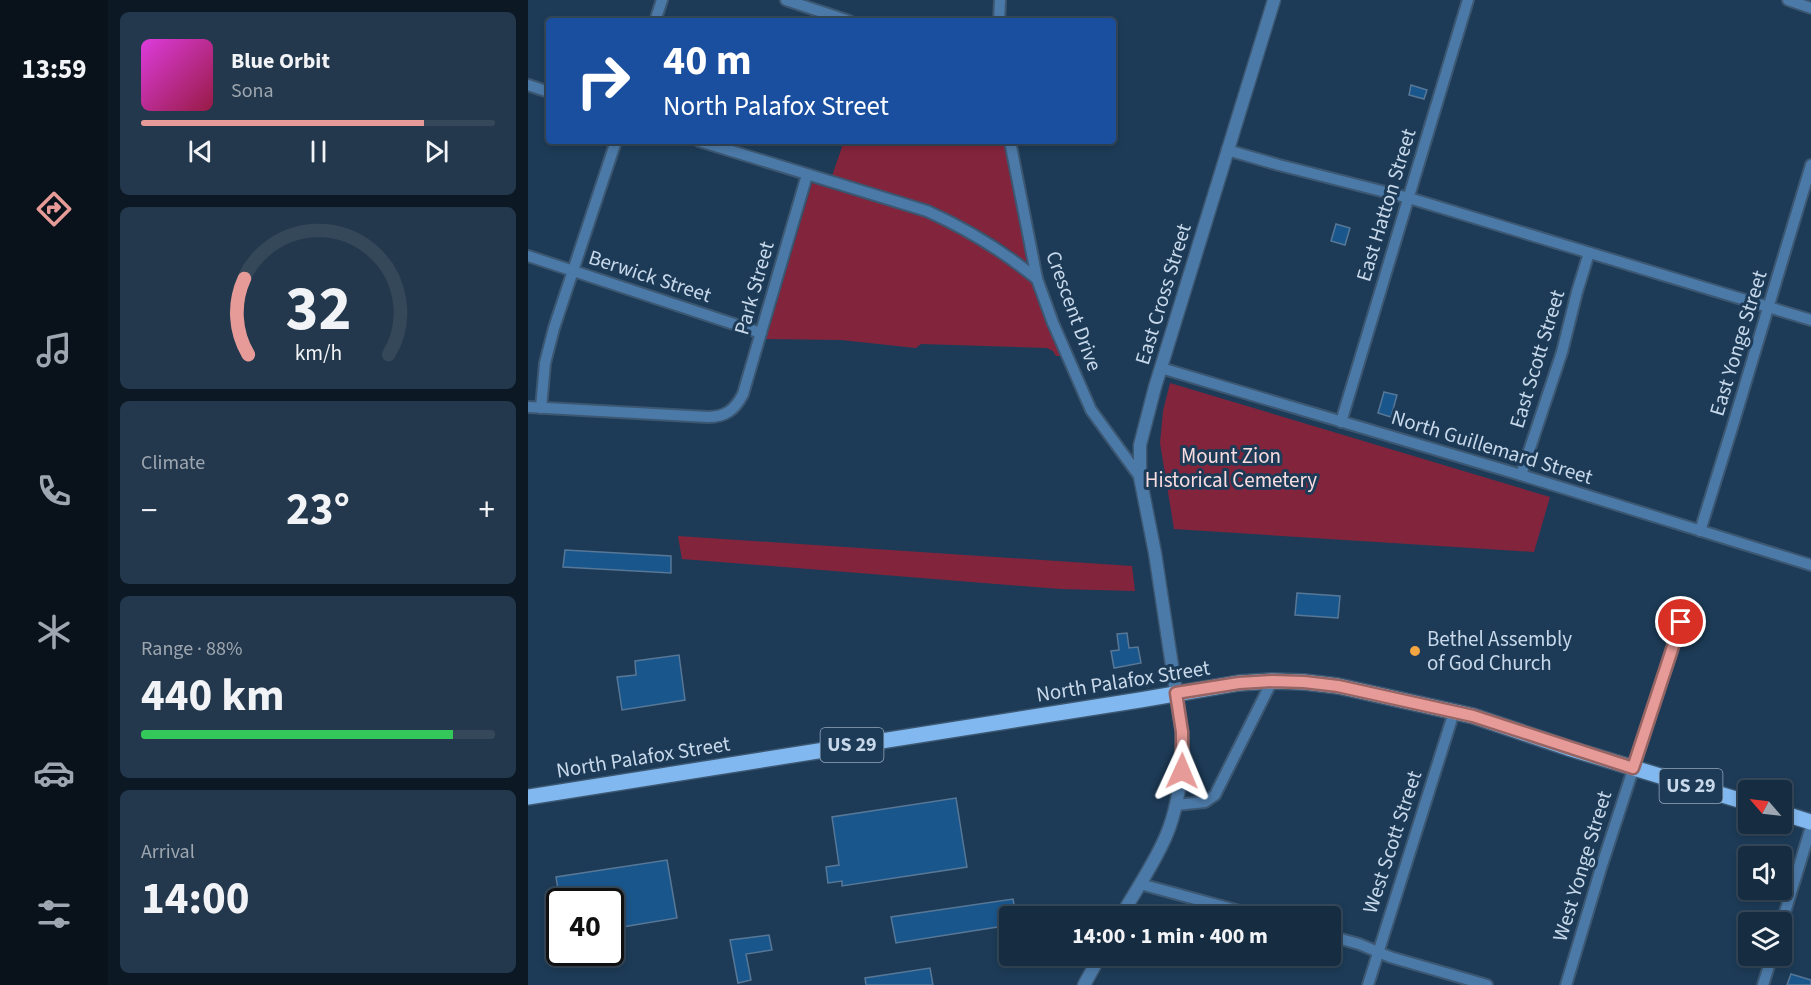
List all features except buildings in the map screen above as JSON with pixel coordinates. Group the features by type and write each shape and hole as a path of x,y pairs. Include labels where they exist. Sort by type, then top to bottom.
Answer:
{"main road":[{"name":"North Palafox Street","path":"528,797 1239,683 1272,681 1338,686 1473,716 1738,800"},
{"path":"1792,817 1811,824"}],"street":[{"path":"656,18 662,0"},
{"path":"786,0 840,18"},
{"path":"999,18 1000,0"},
{"name":"East Cross Street","path":"1127,906 1165,838 1180,786 1183,756 1182,732 1154,545 1140,477 1140,446 1161,368 1274,0"},
{"name":"East Hatton Street","path":"1341,422 1468,0"},
{"path":"1788,0 1811,8"},
{"path":"528,85 546,91"},
{"path":"528,407 542,408 542,382 554,328 615,144"},
{"path":"709,144 927,211 988,242 1037,279"},
{"name":"Crescent Drive","path":"1011,144 1037,279 1053,323 1091,410 1140,477"},
{"path":"1227,150 1409,198 1811,320"},
{"name":"East Yonge Street","path":"1700,531 1811,165"},
{"name":"Park Street","path":"542,408 708,417 716,417 733,409 742,394 807,175"},
{"name":"East Scott Street","path":"1521,476 1562,352 1589,253"},
{"name":"Berwick Street","path":"528,256 761,333"},
{"name":"North Guillemard Street","path":"1161,368 1811,565"},
{"name":"West Yonge Street","path":"1566,985 1681,622"},
{"path":"1176,804 1210,800 1215,795 1272,681"},
{"name":"West Scott Street","path":"1368,985 1454,712"},
{"path":"1785,912 1811,824"},
{"path":"1140,884 1221,906"},
{"path":"1341,939 1487,985"},
{"path":"1083,985 1094,966"},
{"path":"1763,985 1769,966"}],"green space":[{"path":"843,144 1005,144 1027,263 982,232 935,209 832,176"},
{"path":"812,183 925,217 954,229 1011,265 1031,282 1060,356 1056,356 1047,348 921,344 916,348 841,340 766,339"},
{"name":"Mount Zion Historical Cemetery","path":"1170,383 1550,497 1534,552 1174,529 1160,443 1163,411"},
{"path":"678,536 1132,566 1135,591 1060,589 682,559"}],"place":[{"name":"Bethel Assembly of God Church","path":"1415,651"}],"route":[{"path":"1182,771 1182,732 1176,693 1239,683 1272,681 1338,686 1473,716 1633,768 1681,622"}]}
